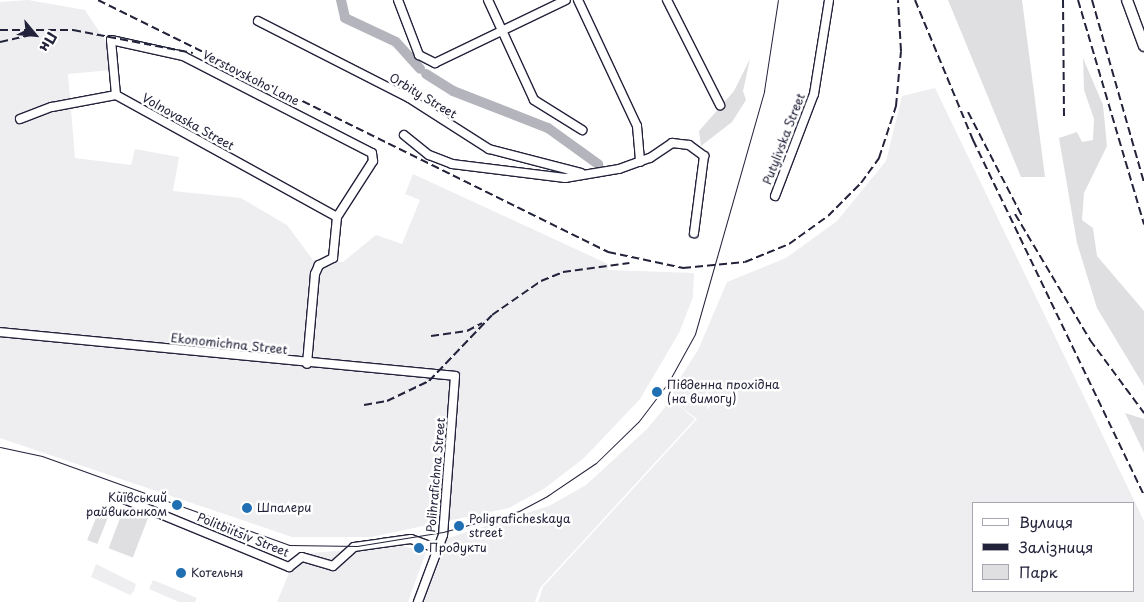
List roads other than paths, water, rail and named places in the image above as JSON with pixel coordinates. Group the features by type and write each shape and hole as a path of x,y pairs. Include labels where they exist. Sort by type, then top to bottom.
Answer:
{"main road":[{"path":"1128,0 1144,46"}],"street":[{"path":"398,0 419,55 428,63 566,0"},
{"path":"488,0 534,100 582,130"},
{"path":"578,0 637,126 640,162"},
{"path":"667,0 720,105"},
{"name":"Putylivska Street","path":"775,196 814,94 829,0"},
{"name":"Orbity Street","path":"258,21 409,98 489,148 581,173"},
{"name":"Verstovskoho Lane","path":"116,95 111,40 183,56 374,155 337,217"},
{"path":"20,119 52,107 116,95"},
{"name":"Volnovaska Street","path":"116,95 337,217"},
{"path":"404,135 429,154 452,164 565,178 581,173 601,174 640,162 672,143 689,145 704,156 694,233"},
{"path":"307,364 315,274 319,265 333,258 337,217"},
{"name":"Ekonomichna Street","path":"0,332 307,364 455,376"},
{"name":"Polihrafichna Street","path":"418,602 438,549 443,528 455,376"},
{"name":"Politbiitsiv Street","path":"119,497 289,567 302,557 333,566 354,547 411,539 438,549"}],"waterway":[{"path":"341,0 345,18 396,42 420,69"},
{"path":"426,74 453,91 548,128 598,164"}],"tram line":[{"path":"0,447 42,456 289,545 357,546 443,532 519,511 547,496 596,463 639,421 668,383 695,334 764,91 778,0"}],"railway":[{"path":"98,0 608,252 683,268 745,262 789,244 828,216 861,183 879,158 896,106 901,51 898,0"},
{"path":"915,0 973,140 1144,496"},
{"path":"1063,0 1064,118"},
{"path":"1078,0 1144,224"},
{"path":"1092,0 1144,183"},
{"path":"0,30 73,30 193,53"},
{"path":"0,42 35,34"},
{"path":"968,112 1023,218"},
{"path":"1015,214 1090,340 1144,413"},
{"path":"364,405 387,401 429,381 492,315 541,281 563,272 629,263"},
{"path":"431,336 467,331 482,323"}],"place":[{"name":"Південна прохідна (на вимогу)","path":"657,392"},
{"name":"Київський райвиконком","path":"177,505"},
{"name":"Шпалери","path":"247,508"},
{"name":"Poligraficheskaya street","path":"459,526"},
{"name":"Продукти","path":"419,548"},
{"name":"Котельня","path":"181,573"}]}
